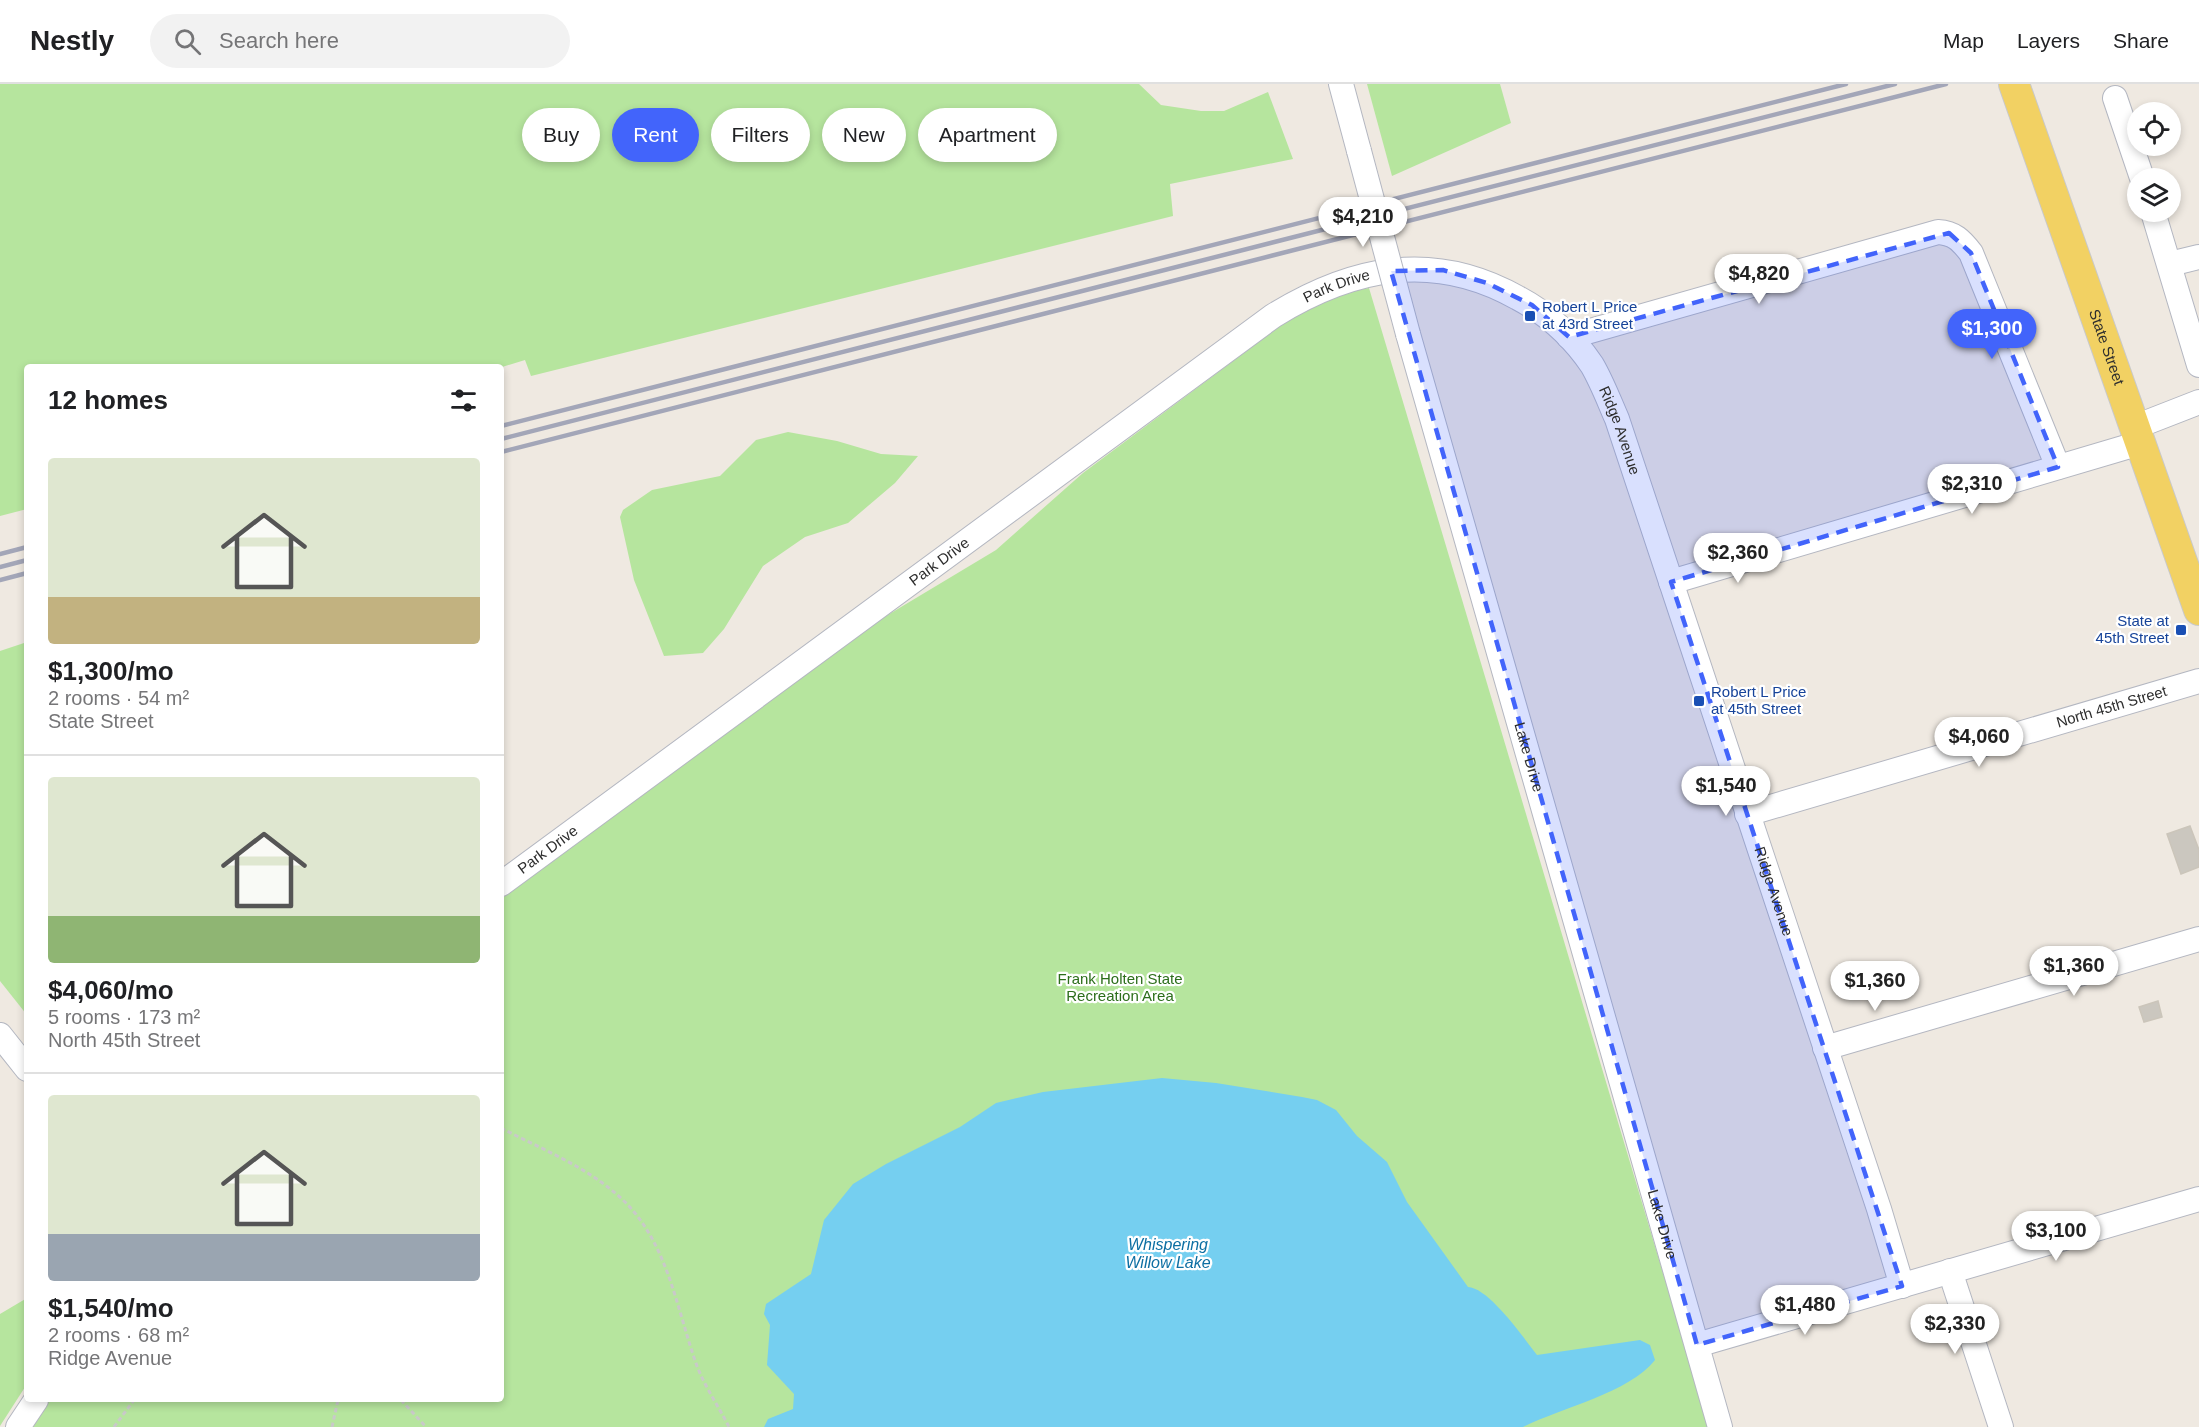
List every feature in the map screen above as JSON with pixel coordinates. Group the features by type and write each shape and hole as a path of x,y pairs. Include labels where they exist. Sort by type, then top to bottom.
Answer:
{"main road":[{"name":"State Street","path":"2014,84 2199,610"}],"street":[{"name":"Lake Drive","path":"1341,84 1408,334 1720,1427"},
{"path":"2115,98 2139,168"},
{"path":"2156,222 2199,365"},
{"path":"1569,337 1938,232 1949,233 1961,240 1971,253 2058,467"},
{"path":"2170,264 2199,257"},
{"name":"Park Drive","path":"504,882 1248,333 1317,291 1355,277 1393,270 1443,270 1487,283 1532,305 1569,337"},
{"name":"Ridge Avenue","path":"1569,337 1593,367 1617,419 1902,1286"},
{"path":"1671,582 2058,467 2138,435 2199,402"},
{"name":"North 45th Street","path":"1748,814 2199,681"},
{"path":"1825,1048 2199,939"},
{"path":"0,1035 24,1065"},
{"path":"1697,1345 2199,1199"},
{"path":"1950,1271 2001,1427"},
{"path":"18,1427 35,1402"}],"path":[{"path":"504,1129 563,1158 619,1197 639,1220 660,1253 698,1369 729,1427"},
{"path":"114,1427 133,1402"},
{"path":"332,1427 338,1402"},
{"path":"403,1402 426,1427"}],"highlighted area":[{"path":"1949,233 1971,253 2058,467 1671,582 1902,1286 1697,1345 1391,271 1443,270 1487,283 1532,305 1569,337"}],"green space":[{"path":"0,84 1139,84 1161,105 1201,111 1224,111 1268,92 1293,159 1170,184 1173,216 531,376 525,360 504,366 504,364 24,364 24,510 0,516"},
{"path":"1367,84 1500,84 1511,123 1392,176"},
{"name":"Frank Holten State Recreation Area","path":"1369,288 1709,1427 30,1427 47,1402 504,1402 504,897 881,619 996,550 1083,473 1303,309 1342,293"},
{"path":"788,432 837,441 881,454 918,456 895,483 848,523 805,537 763,566 724,629 703,653 664,656 634,580 620,517 623,510 652,490 720,476 756,440"},
{"path":"24,643 24,1011 0,981 0,651"},
{"path":"24,1300 24,1389 0,1426 0,1314"}],"water":[{"name":"Whispering Willow Lake","path":"1162,1078 1216,1083 1302,1097 1317,1100 1336,1110 1357,1136 1387,1162 1407,1202 1468,1287 1476,1289 1495,1304 1537,1355 1640,1340 1650,1345 1655,1360 1643,1372 1612,1391 1523,1427 764,1427 768,1419 793,1409 794,1394 767,1365 770,1325 764,1314 766,1304 811,1274 824,1220 853,1184 886,1164 960,1127 996,1103 1043,1092"}],"building":[{"path":"2190,826 2199,850 2199,867 2181,874 2167,834"},
{"path":"2158,1001 2162,1017 2144,1022 2139,1007"}],"railway":[{"path":"504,425 1846,84"},
{"path":"504,438 1895,84"},
{"path":"504,451 1946,84"},
{"path":"0,554 24,548"},
{"path":"0,567 24,561"},
{"path":"0,580 24,574"}],"place":[{"name":"Robert L Price at 43rd Street","path":"1530,316"},
{"name":"State at 45th Street","path":"2181,630"},
{"name":"Robert L Price at 45th Street","path":"1699,701"}]}
